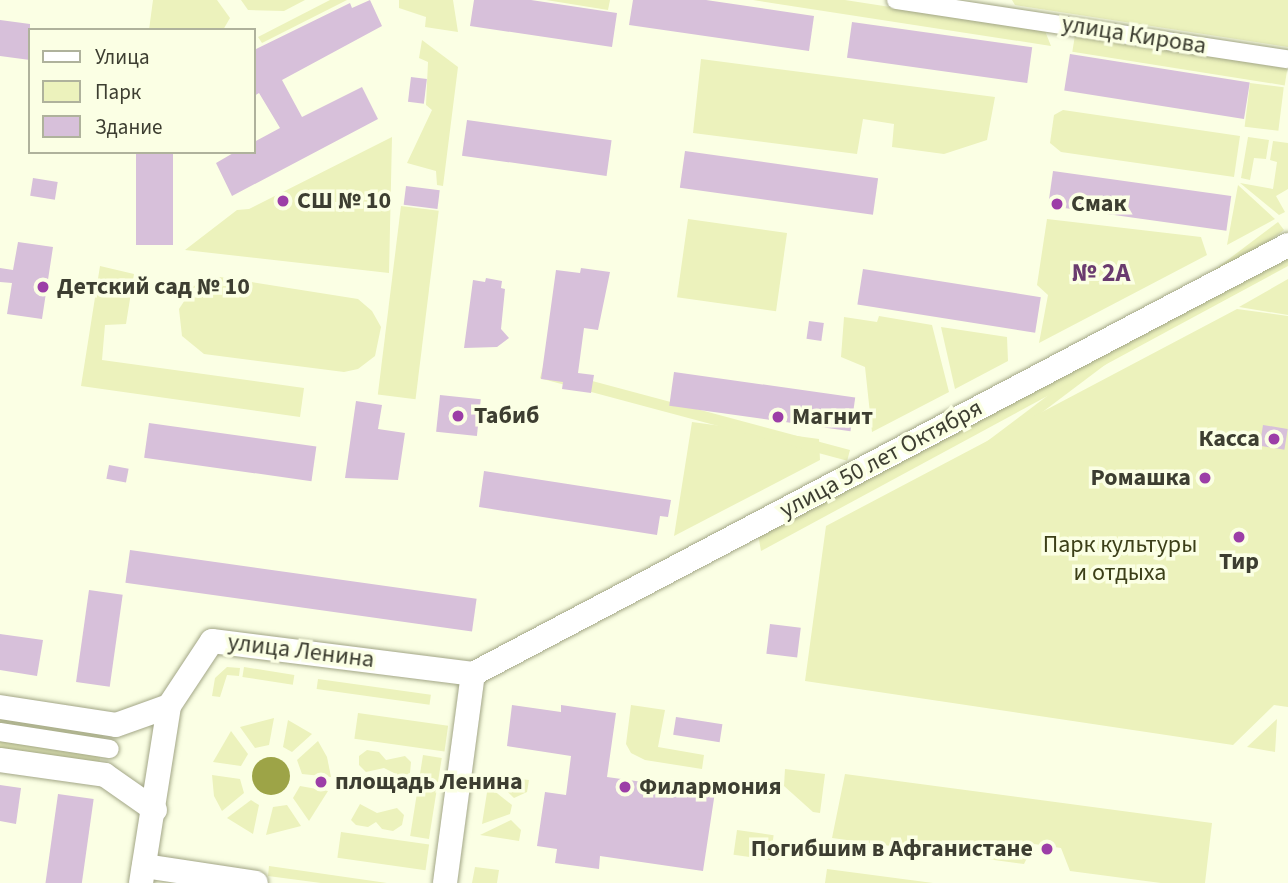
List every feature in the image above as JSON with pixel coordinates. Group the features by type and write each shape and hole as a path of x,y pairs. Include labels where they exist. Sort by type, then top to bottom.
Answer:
{"main road":[{"name":"улица 50 лет Октября","path":"473,674 1288,245"},
{"name":"улица Ленина","path":"169,706 212,640 473,674"},
{"path":"445,883 473,674"},
{"path":"0,707 116,725 169,706 155,810 142,874 256,883"},
{"path":"0,760 105,775 155,810"}],"street":[{"name":"улица Кирова","path":"896,0 1288,59"},
{"path":"0,732 110,749"}],"green space":[{"path":"153,0 217,0 230,18 224,28 149,28"},
{"path":"241,0 305,0 284,11 248,10"},
{"path":"330,0 347,0 262,43 258,37"},
{"path":"399,0 453,0 458,32 425,27 426,17 399,8"},
{"path":"546,0 610,0 608,10"},
{"path":"753,0 845,0 1045,31 1051,46"},
{"path":"1012,0 1288,0 1288,47 1015,5"},
{"path":"1075,35 1287,69 1285,85 1072,52"},
{"path":"422,40 458,67 443,186 437,185 436,171 407,163 432,110 426,105 428,62 419,58"},
{"path":"701,59 995,97 987,140 944,154 892,147 894,124 863,119 857,154 693,133"},
{"path":"1250,83 1284,87 1278,131 1245,127"},
{"path":"1063,110 1240,136 1234,177 1061,152 1050,143 1054,115"},
{"path":"392,137 389,273 185,250 237,210 249,209"},
{"path":"1248,137 1269,140 1266,159 1254,158 1250,180 1241,178"},
{"path":"1273,141 1288,143 1288,189 1276,196 1285,212 1279,215 1240,183 1273,189 1277,162 1270,160"},
{"path":"1238,185 1275,219 1227,245"},
{"path":"401,206 439,211 416,399 378,395"},
{"path":"688,219 787,233 776,311 677,297"},
{"path":"1047,219 1201,237 1207,255 1039,343 1048,295 1037,285"},
{"path":"1278,222 1284,230 932,495 926,487"},
{"path":"1288,256 1288,266 761,551 758,534"},
{"path":"100,266 134,274 126,324 105,325 102,360 304,388 300,417 81,386"},
{"path":"220,277 358,299 372,311 381,327 375,356 358,369 344,372 204,354 182,336 179,309 194,286"},
{"path":"1288,279 1288,315 1239,307"},
{"name":"Парк культуры и отдыха","path":"1237,309 1288,316 1288,707 1274,705 1233,745 805,681 826,526"},
{"path":"879,316 932,325 949,392 872,432 865,367 841,357 844,317 877,322"},
{"path":"941,327 1007,337 1008,361 955,389"},
{"path":"543,368 850,450 847,461 540,378"},
{"path":"692,422 819,439 820,460 674,536"},
{"path":"227,667 240,668 239,676 227,675 220,697 212,696 215,678"},
{"path":"244,667 294,675 293,685 242,677"},
{"path":"318,679 431,695 429,705 317,689"},
{"path":"631,705 665,710 658,747 704,755 702,769 645,760 631,753 626,744"},
{"path":"0,713 104,728 102,741 0,727"},
{"path":"358,713 448,726 444,751 354,739"},
{"path":"274,718 269,745 255,748 240,727"},
{"path":"1277,719 1275,752 1247,747"},
{"path":"288,720 312,734 292,752 283,747"},
{"path":"231,731 248,754 241,766 213,762"},
{"path":"0,736 101,750 99,764 0,750"},
{"path":"318,741 327,757 331,777 302,774 297,760"},
{"path":"367,750 379,752 386,760 405,756 411,762 410,773 402,777 384,768 366,772 359,765 359,756"},
{"path":"423,755 442,758 429,839 410,836"},
{"path":"785,769 825,774 820,813 813,812 784,786"},
{"path":"845,774 1212,823 1205,883 1161,883 1070,871 1061,848 1034,844 1024,864 832,838"},
{"path":"212,775 240,779 244,793 222,811 214,796"},
{"path":"491,776 529,780 527,792 514,798"},
{"path":"300,786 328,791 309,821 293,798"},
{"path":"488,786 512,805 510,814 482,824"},
{"path":"251,800 259,805 253,834 227,818"},
{"path":"360,804 377,813 397,808 404,815 402,825 393,831 382,829 376,822 368,827 356,825 351,820"},
{"path":"287,805 301,826 266,835 273,807"},
{"path":"511,820 521,830 519,841 480,835"},
{"path":"737,830 774,835 770,860 734,855"},
{"path":"341,832 429,844 426,870 337,858"},
{"path":"269,866 387,883 321,883 268,876"},
{"path":"475,867 499,870 497,883 472,883"},
{"path":"827,869 933,883 825,883"}],"shaded area":[{"path":"271,757 285,762 290,776 285,790 271,795 257,790 252,776 257,762"}],"building":[{"path":"370,0 382,26 282,80 302,117 362,87 378,119 232,196 216,163 232,154 256,154 256,141 280,128 259,93 256,95 256,49 350,3 352,8"},
{"path":"474,0 531,0 617,13 612,47 470,26"},
{"path":"633,0 706,0 814,16 809,51 629,25"},
{"path":"0,20 30,24 28,60 0,56"},
{"path":"852,22 1032,47 1027,83 847,58"},
{"path":"1070,54 1250,82 1244,119 1064,91"},
{"path":"411,77 427,79 424,104 408,102"},
{"path":"467,120 612,140 607,176 462,156"},
{"path":"685,151 878,178 873,215 680,188"},
{"path":"136,154 173,154 173,245 136,245"},
{"path":"1053,171 1231,196 1226,231 1048,206"},
{"path":"33,178 58,182 55,200 30,196"},
{"path":"406,186 440,190 437,209 404,205"},
{"path":"18,242 53,247 42,319 7,314 12,283 0,282 0,268 13,270"},
{"path":"581,268 610,272 598,330 584,328 578,373 594,375 591,393 562,389 563,382 541,379 556,270 580,273"},
{"path":"863,269 1041,297 1035,333 857,305"},
{"path":"486,278 502,281 501,288 505,289 501,329 509,338 497,347 464,348 473,280 485,282"},
{"path":"809,321 824,323 821,341 806,339"},
{"path":"674,372 855,397 850,431 669,406"},
{"name":"Табиб","path":"440,395 481,399 477,436 436,432"},
{"path":"356,401 382,405 378,429 405,433 398,480 345,478"},
{"path":"149,423 316,447 311,481 144,458"},
{"name":"Касса","path":"1263,425 1288,429 1284,450 1260,446"},
{"path":"109,465 129,469 126,483 106,479"},
{"path":"484,471 671,500 668,517 660,516 657,535 479,507"},
{"path":"130,550 477,599 472,631 125,583"},
{"path":"89,590 123,595 110,687 76,682"},
{"path":"770,624 801,628 797,658 766,654"},
{"path":"0,634 43,640 37,676 0,670"},
{"name":"Филармония","path":"512,705 561,712 561,705 616,713 607,777 715,792 703,871 600,856 599,869 555,863 557,849 537,846 545,792 566,795 571,756 507,746"},
{"path":"676,717 722,724 720,742 673,735"},
{"path":"0,785 21,788 16,824 0,821"},
{"path":"58,794 94,799 82,883 45,883"}],"place":[{"name":"СШ № 10","path":"283,201"},
{"name":"Смак","path":"1057,204"},
{"name":"Детский сад № 10","path":"43,287"},
{"name":"Табиб","path":"458,416"},
{"name":"Магнит","path":"778,417"},
{"name":"Касса","path":"1274,439"},
{"name":"Ромашка","path":"1205,478"},
{"name":"Тир","path":"1239,537"},
{"name":"площадь Ленина","path":"321,782"},
{"name":"Филармония","path":"625,787"},
{"name":"Погибшим в Афганистане","path":"1047,849"}],"district":[{"name":"№ 2А","path":"1101,273"}]}
